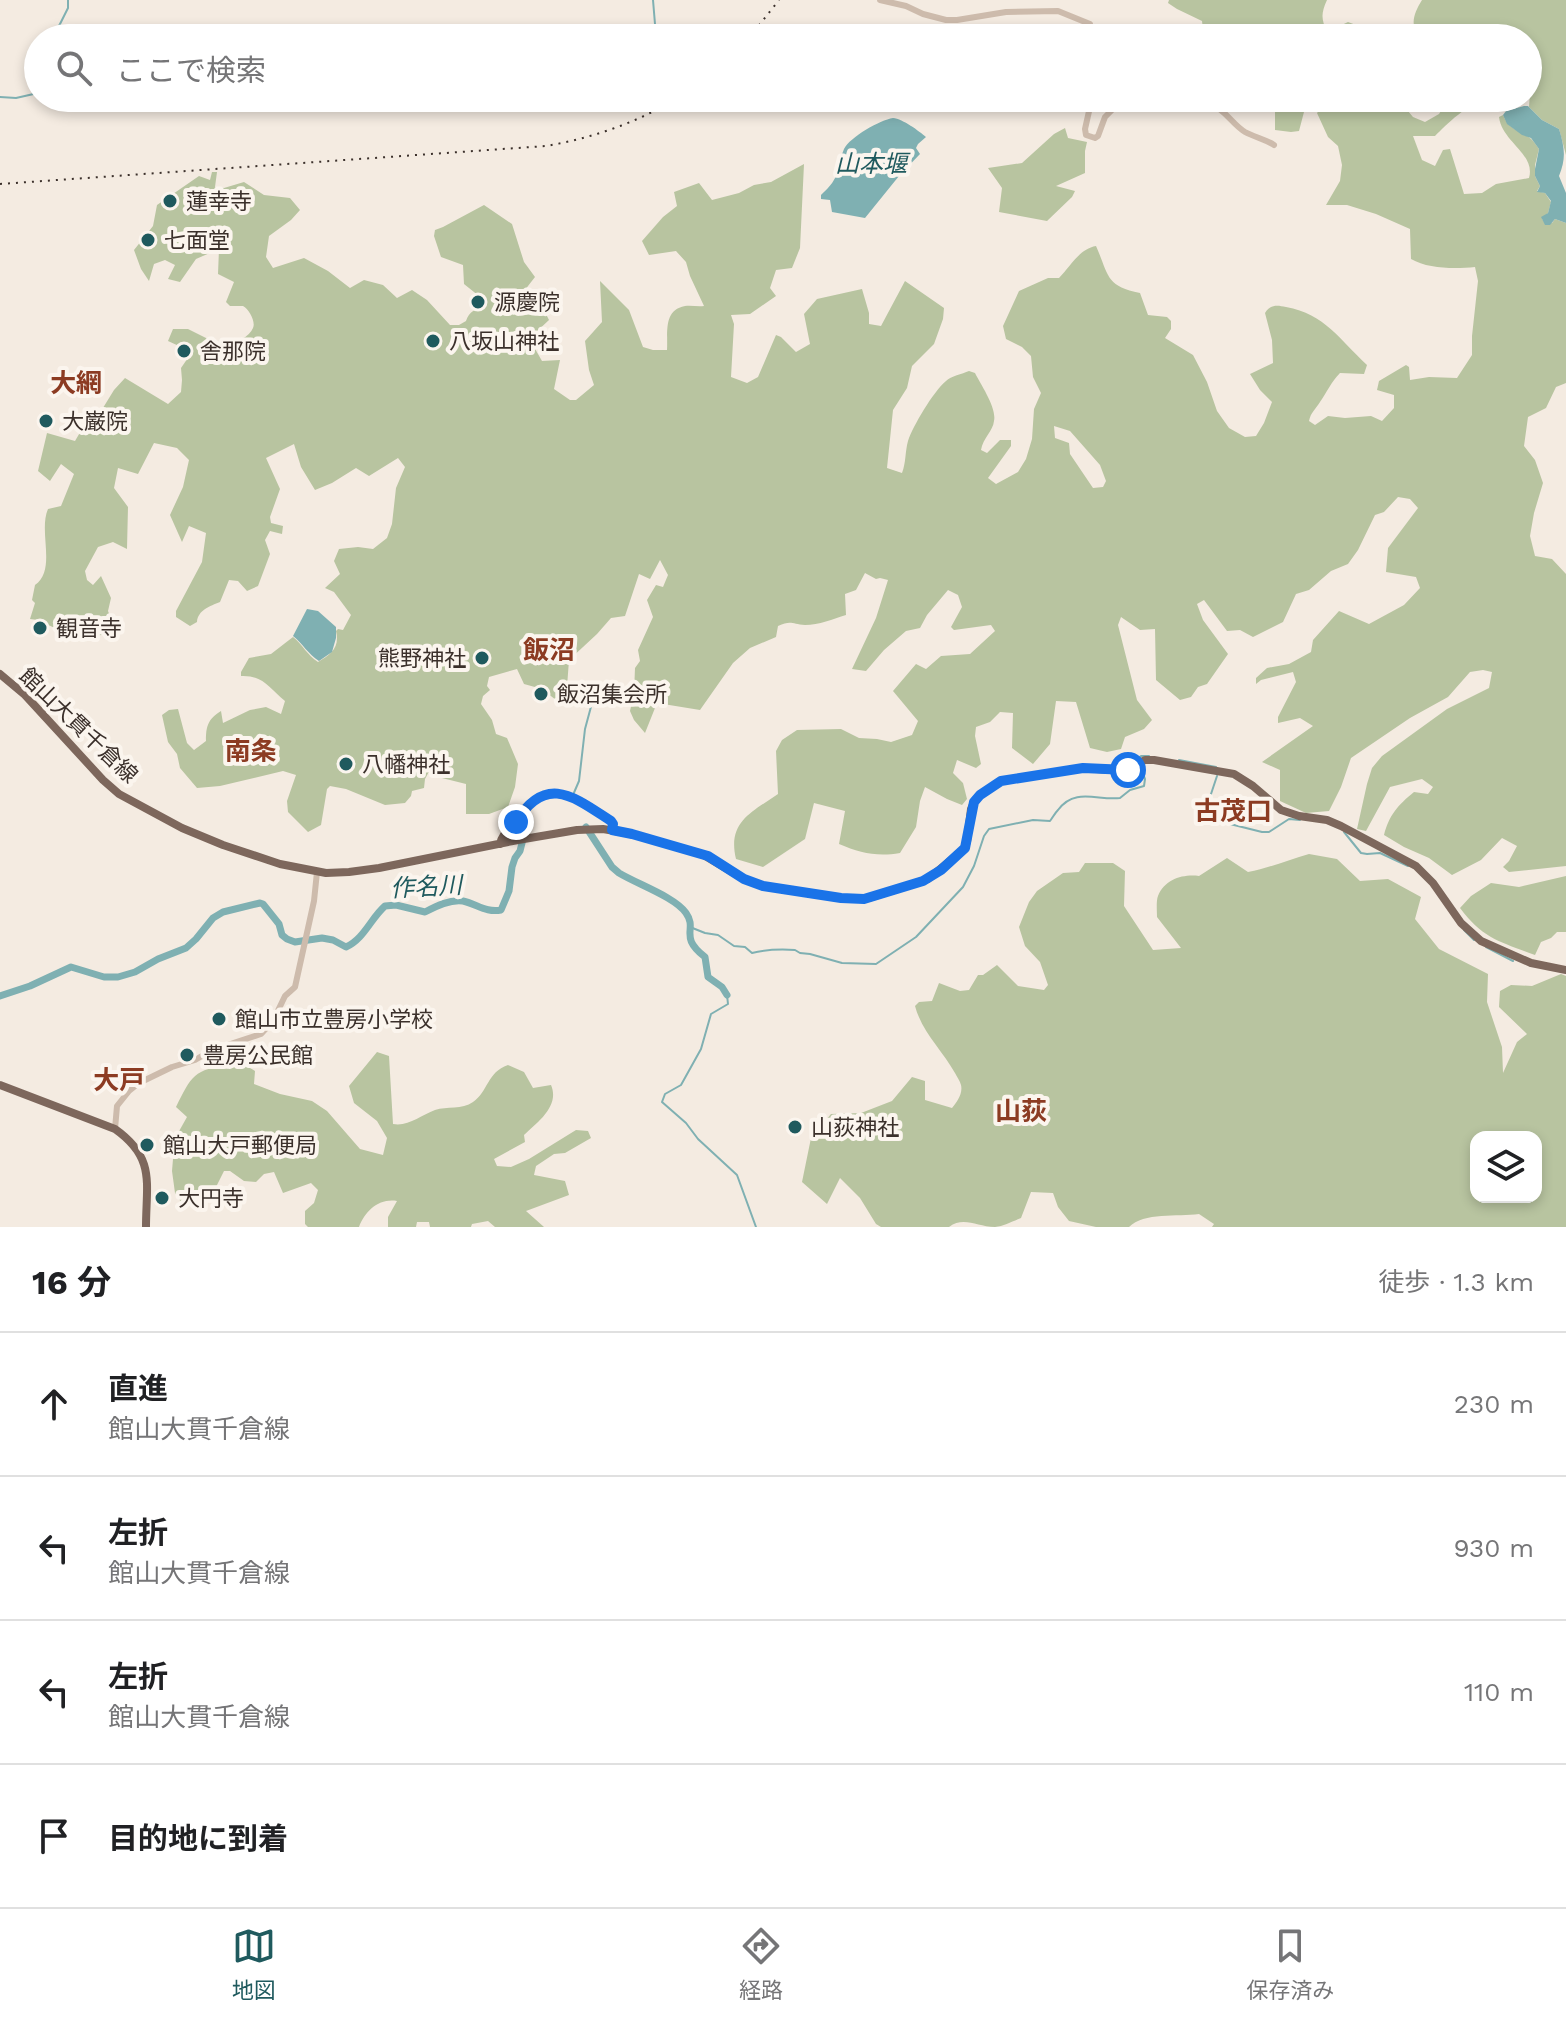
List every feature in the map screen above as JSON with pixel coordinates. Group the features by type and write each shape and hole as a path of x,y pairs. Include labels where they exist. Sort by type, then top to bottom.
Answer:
{"main road":[{"name":"館山大貫千倉線","path":"0,674 25,695 119,794 214,842 280,864 317,872 363,871 580,830 612,830 708,856 744,879 763,886 864,899 923,881 941,870 965,848 974,802 1001,781 1083,768 1124,771 1148,760 1162,761 1234,774 1281,810 1341,826 1416,866 1433,883 1461,923 1481,941 1531,963 1566,970"},
{"path":"500,844 502,835 530,802 547,794 572,796 611,821 612,830"},
{"path":"0,1085 115,1129 125,1136 136,1147 145,1166 146,1227"}],"street":[{"path":"880,0 946,20 1006,12 1058,11 1090,24"},
{"path":"1089,112 1085,129 1090,137 1098,136 1110,112"},
{"path":"1222,112 1243,131 1274,145"},
{"path":"115,1129 117,1106 139,1083 212,1050 264,1032 273,1021 285,996 295,987 314,901 317,872"}],"green space":[{"path":"1169,0 1327,0 1322,16 1324,24 1202,24 1168,3"},
{"path":"1422,0 1566,0 1566,155 1559,129 1534,112 1542,112 1542,24 1414,24"},
{"path":"1275,112 1304,112 1299,131 1275,130"},
{"path":"1409,112 1425,122 1440,112 1463,112 1435,136 1413,136 1422,160 1435,166 1443,150 1450,149 1464,194 1482,193 1496,184 1529,178 1528,162 1501,126 1499,117 1503,115 1511,127 1531,139 1539,149 1535,165 1535,176 1540,186 1537,191 1545,193 1551,202 1548,213 1542,219 1545,223 1552,223 1555,219 1566,223 1566,383 1556,387 1546,408 1528,417 1524,446 1535,460 1543,483 1530,536 1535,556 1552,559 1566,574 1566,866 1509,872 1503,867 1517,846 1502,838 1481,860 1452,875 1429,858 1384,835 1391,816 1403,801 1414,792 1428,794 1433,787 1422,779 1390,787 1366,831 1357,829 1372,768 1382,756 1447,709 1489,688 1492,672 1470,672 1448,697 1410,718 1351,758 1329,811 1306,813 1280,801 1280,770 1262,762 1313,726 1300,718 1278,723 1278,717 1296,682 1293,672 1256,684 1256,678 1267,668 1289,664 1311,652 1313,640 1339,611 1369,624 1404,605 1420,588 1416,577 1386,572 1388,548 1418,508 1410,499 1398,497 1384,512 1375,515 1348,564 1331,571 1309,590 1296,594 1283,622 1253,637 1240,630 1227,631 1204,600 1197,604 1203,620 1228,654 1207,684 1198,687 1191,697 1180,700 1156,680 1155,629 1140,630 1121,617 1118,625 1137,700 1152,720 1144,729 1125,737 1121,749 1107,752 1090,748 1076,702 1056,701 1050,744 1033,764 1012,748 1013,713 1000,712 990,722 976,727 981,764 976,768 957,760 953,773 963,783 967,799 962,805 925,787 916,827 900,853 869,853 839,844 845,811 814,803 805,839 763,867 736,859 735,836 744,819 778,794 776,751 782,740 797,730 841,729 859,738 891,742 912,735 918,721 893,691 916,664 926,669 941,656 970,654 995,631 991,625 954,630 951,627 962,607 958,595 948,590 920,628 906,631 866,671 852,669 876,618 888,580 876,579 865,573 856,590 845,594 846,615 815,624 789,623 778,626 776,637 750,648 733,663 700,710 657,703 645,733 630,711 635,668 640,661 638,650 653,617 647,600 656,585 663,587 668,575 660,560 650,579 639,574 625,616 611,618 569,660 567,687 556,700 542,689 524,684 517,669 489,677 487,686 490,690 483,696 481,704 492,720 496,734 507,738 518,764 508,807 489,814 466,814 466,784 442,778 432,766 424,788 412,791 405,803 385,805 330,786 321,825 308,832 288,812 287,801 296,775 283,771 220,786 197,788 180,768 177,754 168,742 162,715 178,709 187,743 194,750 206,741 209,723 221,711 223,723 250,710 266,707 281,714 285,701 265,683 241,676 241,672 249,658 271,654 293,637 318,662 333,650 337,642 336,631 343,630 351,615 334,592 325,588 340,574 334,561 339,549 373,549 387,538 392,524 396,488 405,467 398,458 369,476 356,468 315,490 301,467 294,444 266,458 280,489 270,517 271,523 283,526 282,534 270,531 265,540 270,554 258,586 247,591 238,581 229,580 220,602 205,609 197,622 190,626 176,617 176,611 202,562 206,533 189,526 182,542 170,515 183,487 189,460 177,448 154,443 138,474 118,468 114,488 128,507 127,549 113,542 98,547 85,571 87,580 93,585 101,576 111,598 108,611 115,629 84,642 30,619 35,603 32,600 35,585 45,570 45,518 48,509 61,506 74,474 61,464 50,481 38,471 47,433 75,441 92,412 98,416 125,378 168,404 181,392 181,368 192,352 168,341 173,329 188,329 228,349 253,328 253,319 243,306 230,306 226,302 234,282 218,274 219,249 196,259 180,282 168,279 175,265 165,260 154,264 149,281 134,250 153,226 157,205 199,176 210,180 212,172 217,172 215,187 224,188 244,182 264,195 290,198 300,210 269,236 266,257 273,268 304,258 350,288 364,280 383,285 397,298 412,290 427,300 450,325 466,321 484,304 464,284 463,265 441,257 435,230 484,205 512,224 524,262 535,277 521,295 543,308 549,320 533,335 534,347 542,361 560,360 554,389 570,400 576,400 594,385 585,341 602,322 600,281 629,310 643,347 653,350 667,350 668,323 673,312 685,306 704,306 686,262 676,251 649,255 642,241 677,206 674,192 699,183 712,200 771,182 804,164 800,248 792,268 776,270 770,288 776,296 750,314 731,315 734,324 731,377 747,383 758,377 776,335 796,352 810,344 804,314 817,299 862,289 869,324 881,326 905,281 944,308 943,319 934,344 912,366 907,388 893,410 887,468 902,473 908,441 930,401 948,379 969,371 975,373 991,403 994,416 981,450 987,453 1000,440 1011,440 1011,446 988,478 996,484 1018,472 1026,459 1032,439 1034,409 1041,393 1033,377 1031,356 1006,339 1003,326 1019,291 1048,278 1059,278 1080,254 1096,246 1114,283 1140,293 1148,315 1167,317 1171,321 1171,329 1165,338 1193,355 1217,411 1229,428 1245,437 1256,436 1272,402 1250,374 1273,363 1272,340 1265,313 1274,306 1300,310 1322,322 1367,365 1364,374 1340,373 1337,376 1311,415 1309,421 1315,425 1328,416 1371,416 1382,421 1394,408 1394,395 1377,390 1379,381 1406,365 1410,380 1457,378 1472,355 1478,281 1475,267 1425,265 1411,259 1410,229 1347,205 1326,205 1340,181 1342,165 1338,146 1328,137 1317,113","holes":["1054,426 1070,431 1100,465 1106,481 1103,487 1093,488 1070,454 1069,443 1055,438"]},
{"path":"1065,128 1068,138 1087,142 1085,173 1056,186 1075,191 1072,197 1047,221 999,212 1002,188 988,168 1022,163"},
{"path":"1309,854 1337,859 1360,881 1388,879 1421,897 1415,919 1439,949 1488,974 1487,1002 1502,1047 1503,1073 1517,1042 1527,1034 1499,1007 1500,991 1511,985 1532,986 1561,974 1566,976 1566,1227 1212,1227 1214,1224 1199,1214 1152,1217 1129,1227 1096,1227 1069,1221 1058,1207 1053,1193 1031,1192 1021,1218 998,1226 960,1222 949,1227 881,1227 860,1198 840,1178 827,1204 802,1182 811,1138 831,1114 861,1113 892,1101 912,1077 925,1081 925,1100 952,1108 960,1095 961,1084 922,1024 915,1006 919,1002 932,1001 939,983 960,991 969,990 978,975 997,965 1018,986 1044,990 1048,985 1040,962 1025,946 1019,927 1037,891 1063,873 1079,872 1085,863 1113,863 1125,871 1124,906 1153,950 1181,948 1157,917 1158,896 1165,885 1181,877 1199,876 1227,858 1248,872"},
{"path":"1566,876 1566,932 1557,932 1541,942 1535,955 1485,933 1460,908 1471,896 1491,883 1519,887"},
{"path":"377,1052 389,1056 393,1124 409,1122 435,1110 469,1104 478,1098 496,1072 508,1065 524,1072 533,1088 551,1085 553,1100 550,1107 524,1135 525,1142 494,1159 497,1166 511,1167 576,1130 588,1131 591,1138 565,1153 554,1154 536,1166 534,1175 565,1181 569,1195 526,1211 544,1227 495,1227 488,1221 472,1224 471,1227 430,1227 429,1222 417,1222 416,1227 388,1227 388,1217 397,1201 390,1201 374,1207 359,1227 308,1227 305,1211 314,1203 318,1190 311,1183 283,1193 274,1172 264,1174 256,1182 244,1181 230,1171 224,1171 212,1195 181,1202 175,1193 172,1171 178,1133 187,1117 176,1107 195,1076 218,1067 249,1068 255,1071 254,1084 312,1101 327,1111 360,1149 383,1155 387,1138 377,1121 354,1103 349,1086"}],"water":[{"path":"1505,112 1534,112 1559,129 1564,153 1559,176 1566,193 1566,223 1555,219 1550,225 1545,225 1541,217 1548,213 1551,201 1545,193 1537,192 1540,186 1535,169 1539,149 1531,138 1507,124 1503,115"},
{"name":"山本堰","path":"893,118 926,137 916,148 920,154 865,218 832,212 830,200 821,199 821,195 835,178 844,149 866,130"},
{"path":"307,609 318,611 336,627 332,652 319,661 293,636"}],"waterway":[{"path":"60,24 68,8 68,0"},
{"path":"653,0 655,24"},
{"path":"0,97 24,96"},
{"path":"573,795 579,781 585,729 592,703"},
{"path":"1137,759 1149,756"},
{"path":"1179,760 1216,767"},
{"path":"690,927 718,935 752,953 795,950 842,963 876,964 916,937 963,887 989,829 1033,820 1050,821 1065,803 1079,797 1120,798 1130,790 1144,786 1140,765"},
{"path":"1217,776 1208,810 1218,821 1269,832 1289,819 1300,820"},
{"name":"作名川","path":"586,827 619,873 681,907 689,919 692,944 705,957 708,977 727,995"},
{"path":"1344,832 1361,853 1380,853 1408,866"},
{"path":"0,996 71,967 104,977 135,972 186,948 213,918 223,912 260,903 279,924 282,935 287,939 295,942 322,938 346,947 358,939 385,906 396,905 425,912 458,901 501,910 524,835"},
{"path":"1464,930 1474,940"},
{"path":"1486,947 1513,961"},
{"name":"作名川","path":"727,995 728,1004 711,1014 701,1049 681,1085 665,1094 662,1102 737,1175 756,1227"}],"railway":[{"path":"760,24 779,0"},
{"path":"0,184 546,146 580,139 651,112"}],"place":[{"name":"蓮幸寺","path":"170,201"},
{"name":"七面堂","path":"148,240"},
{"name":"源慶院","path":"478,302"},
{"name":"八坂山神社","path":"433,341"},
{"name":"舎那院","path":"184,351"},
{"name":"大巌院","path":"46,421"},
{"name":"観音寺","path":"40,628"},
{"name":"熊野神社","path":"482,658"},
{"name":"飯沼集会所","path":"541,694"},
{"name":"八幡神社","path":"346,764"},
{"name":"館山市立豊房小学校","path":"219,1019"},
{"name":"豊房公民館","path":"187,1055"},
{"name":"山荻神社","path":"795,1127"},
{"name":"館山大戸郵便局","path":"147,1145"},
{"name":"大円寺","path":"162,1198"}],"district":[{"name":"大網","path":"76,383"},
{"name":"飯沼","path":"549,650"},
{"name":"南条","path":"251,751"},
{"name":"古茂口","path":"1233,811"},
{"name":"大戸","path":"119,1080"},
{"name":"山荻","path":"1021,1111"}],"route":[{"path":"516,822 525,807 539,797 547,794 571,796 611,821 612,830 708,856 754,883 830,897 864,899 923,881 941,870 965,848 974,802 1001,781 1083,768 1128,770"}]}
